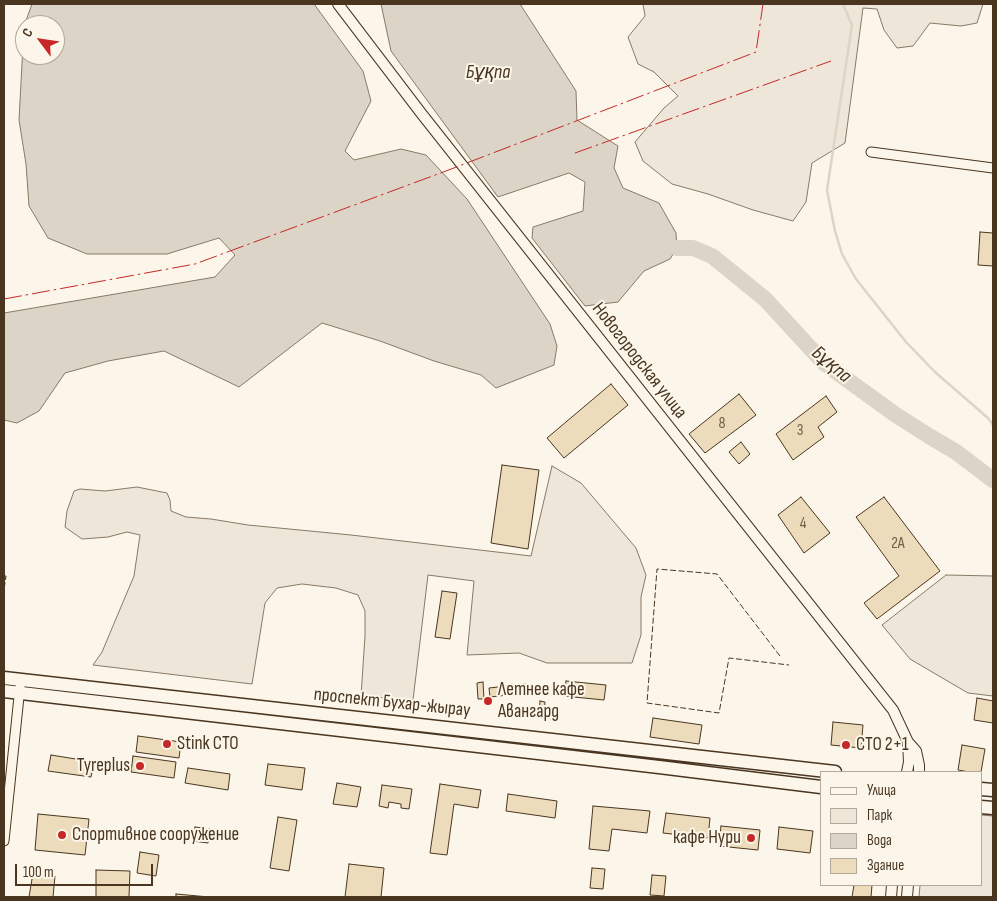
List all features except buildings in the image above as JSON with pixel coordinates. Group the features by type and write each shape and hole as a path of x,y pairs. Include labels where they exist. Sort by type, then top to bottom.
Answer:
{"main road":[{"name":"проспект Бухар-жырау","path":"4,678 20,687 820,788"},
{"name":"проспект Бухар-жырау","path":"4,692 20,687 495,734 826,771"},
{"path":"493,748 495,734"}],"street":[{"name":"Новогородская улица","path":"338,4 421,113 893,710 908,742 916,751 919,771"},
{"path":"871,152 993,168"},
{"path":"4,841 20,687"},
{"name":"Новогородская улица","path":"907,771 909,762 908,742"}],"green space":[{"path":"643,4 983,4 977,23 961,26 930,23 913,46 897,48 884,30 877,9 863,8 845,143 812,163 806,202 793,221 672,184 643,161 635,142 664,108 678,96 654,72 638,64 628,37 645,16"},
{"path":"552,466 581,483 636,548 646,575 641,597 641,635 632,663 547,663 519,653 467,655 474,581 428,575 413,700 361,696 365,611 358,595 336,588 302,584 277,588 265,603 252,684 93,665 102,652 134,576 140,535 127,532 108,537 82,539 65,527 67,511 74,491 80,489 105,491 137,487 167,493 171,511 186,517 531,556"},
{"path":"982,815 993,816 993,897 919,897 920,886 982,886"}],"shaded area":[{"path":"946,575 993,576 993,696 968,693 910,659 882,625"}],"water":[{"path":"32,4 314,4 363,71 371,101 345,151 354,160 401,149 426,155 467,199 550,324 557,346 554,365 496,388 481,375 322,323 239,387 164,351 108,361 65,373 39,411 17,423 4,420 4,313 215,277 235,255 219,238 167,254 87,254 48,238 29,206 26,164 19,120 22,65 65,65 65,15 28,15"},
{"name":"Бұқпа","path":"381,4 520,4 576,91 577,120 618,146 614,168 623,188 659,203 676,233 677,248 670,259 644,271 618,302 585,306 532,238 533,227 583,211 585,182 569,173 498,197 391,51"}],"waterway":[{"path":"843,4 852,25 827,190 835,231 842,254 856,279 906,342 935,372 988,418 993,425"},
{"name":"Бұқпа","path":"677,248 693,248 712,256 765,299 824,363 896,415 956,452 993,480"}],"fence":[{"path":"780,656 717,574 657,569 647,703 719,713 729,658 789,665"},
{"path":"4,576 6,576 4,590"}],"power":[{"path":"4,299 195,264 446,171 756,52 763,4"},
{"path":"575,153 831,61"}],"place":[{"name":"Летнее кафе Авангард","path":"488,701"},
{"name":"Stink СТО","path":"167,744"},
{"name":"СТО 2+1","path":"846,745"},
{"name":"Tyreplus","path":"140,766"},
{"name":"Спортивное сооружение","path":"62,835"},
{"name":"кафе Нури","path":"751,838"}]}
